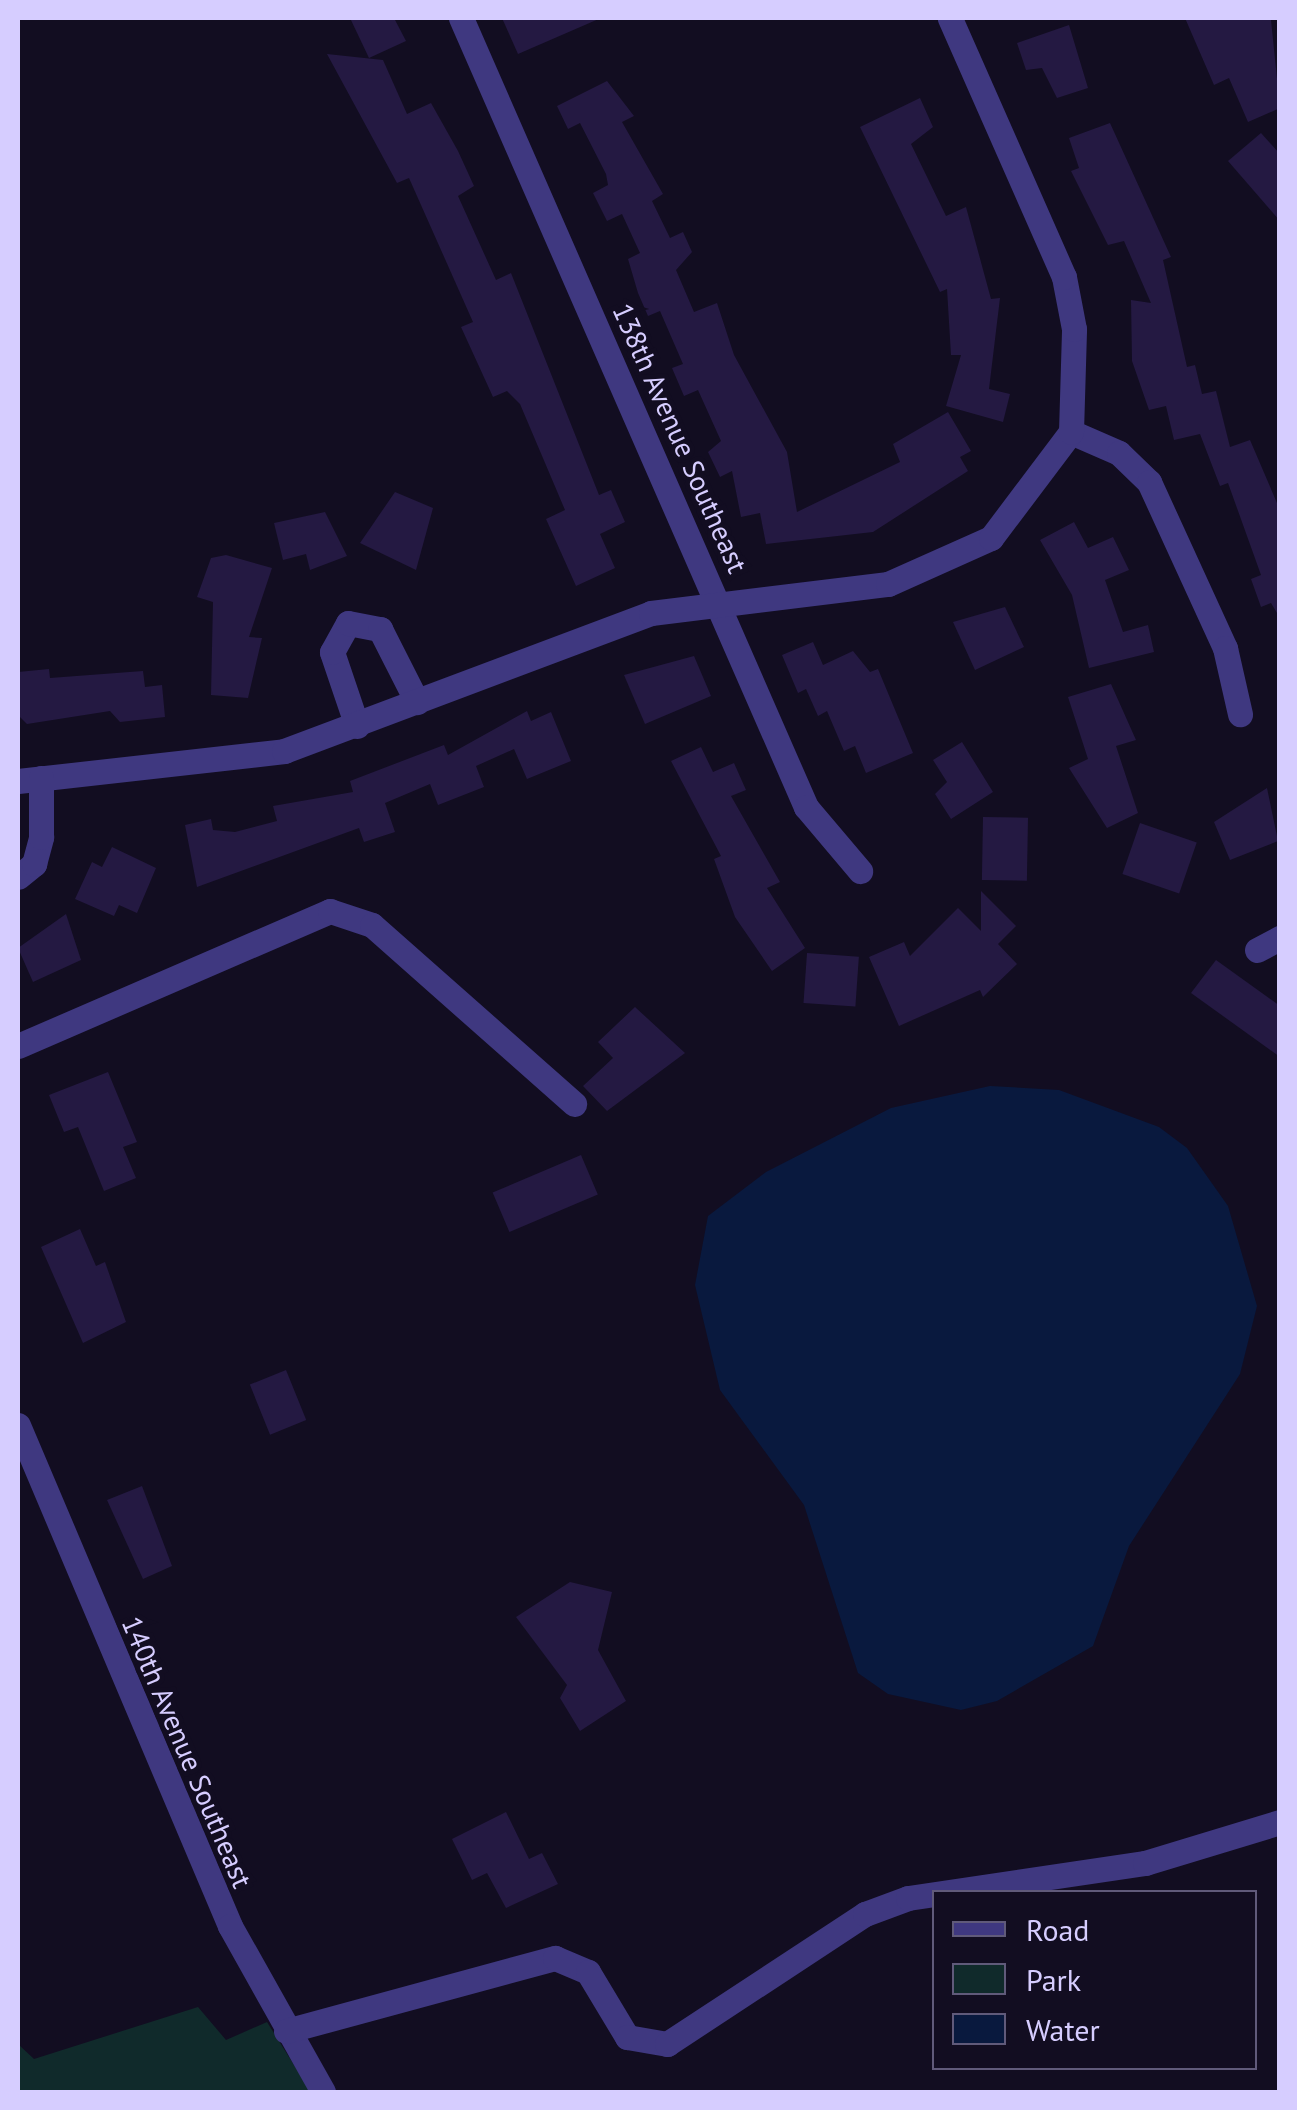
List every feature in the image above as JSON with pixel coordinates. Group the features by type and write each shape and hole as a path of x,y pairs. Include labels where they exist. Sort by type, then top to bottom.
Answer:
{"street":[{"name":"138th Avenue Southeast","path":"461,18 806,807 860,871"},
{"path":"18,877 34,864 41,838 29,779 232,759 358,726 562,641 718,600 888,584 940,568 991,538 1070,432 1077,377 1064,277 950,18"},
{"path":"1070,432 1118,453 1149,482 1224,648 1240,714"},
{"path":"358,726 332,652 348,623 380,629 418,702"},
{"path":"18,1046 330,911 372,926 574,1104"},
{"name":"140th Avenue Southeast","path":"18,1425 230,1926 323,2092"},
{"path":"962,1890 1145,1863 1280,1822"},
{"path":"286,2032 555,1958 588,1972 627,2038 667,2044 865,1914 908,1898 932,1894"}],"green space":[{"path":"198,2007 226,2040 267,2022 311,2092 18,2092 18,2044 34,2059"}],"water":[{"path":"990,1086 1059,1090 1159,1127 1187,1148 1228,1206 1257,1306 1240,1374 1129,1546 1093,1646 997,1701 961,1710 888,1694 858,1673 804,1505 720,1390 695,1285 708,1216 766,1172 891,1108"}],"building":[{"path":"350,18 394,18 406,41 369,58"},
{"path":"502,18 601,18 518,54"},
{"path":"1185,18 1271,20 1280,108 1248,122 1229,78 1214,85"},
{"path":"1069,25 1088,88 1057,98 1042,68 1026,70 1017,43"},
{"path":"327,54 383,60 407,114 431,103 458,151 474,186 458,196 496,280 511,273 599,495 611,490 625,522 600,534 615,568 576,586 546,519 565,510 520,404 507,391 493,397 461,327 473,322 409,178 397,183"},
{"path":"607,81 634,116 622,122 663,194 652,201 670,238 683,232 692,252 676,270 694,312 717,303 734,355 787,452 797,512 900,462 893,444 948,412 971,451 960,457 968,471 873,532 766,544 760,513 741,517 732,471 720,477 708,452 721,441 698,390 684,396 672,368 683,364 660,311 648,316 638,293 628,259 640,253 622,214 607,221 593,193 608,185 606,174 580,123 568,129 557,106"},
{"path":"920,98 933,127 911,144 946,216 966,207 991,299 1000,298 989,389 1010,394 1003,422 946,406 961,355 951,355 947,289 940,292 860,127"},
{"path":"1110,123 1171,257 1163,260 1187,367 1195,365 1202,394 1216,391 1230,447 1250,440 1280,510 1280,618 1271,603 1261,607 1251,579 1261,575 1228,483 1220,486 1200,434 1174,440 1166,406 1149,410 1132,361 1131,300 1151,303 1124,241 1108,245 1071,171 1079,168 1069,138"},
{"path":"1261,133 1280,154 1280,221 1228,161"},
{"path":"395,492 433,508 416,570 360,543"},
{"path":"325,512 347,556 310,570 306,554 283,560 274,523"},
{"path":"1074,522 1088,548 1113,537 1129,570 1105,580 1123,632 1148,625 1154,652 1089,668 1072,595 1040,540"},
{"path":"226,555 272,568 249,637 262,638 248,698 211,695 213,602 197,597 211,558"},
{"path":"1005,607 1024,647 975,670 953,622"},
{"path":"813,642 823,665 853,651 870,672 878,669 913,753 866,773 855,746 844,751 827,711 818,716 806,689 798,693 782,655"},
{"path":"694,656 711,696 645,724 624,675"},
{"path":"49,669 50,678 143,671 145,687 162,685 165,717 120,722 110,711 27,724 18,715 18,672"},
{"path":"1111,684 1136,740 1116,746 1138,813 1107,828 1069,768 1088,759 1068,697"},
{"path":"527,711 531,721 551,712 571,761 527,779 514,749 476,766 484,787 438,805 430,784 385,803 395,832 364,842 359,828 197,887 185,825 211,819 213,830 235,832 277,821 273,806 353,792 350,781 444,745 448,755"},
{"path":"962,742 993,792 951,819 935,794 947,782 933,760"},
{"path":"701,747 713,772 734,763 746,790 731,796 780,882 767,888 805,948 772,971 735,917 714,859 721,856 671,761"},
{"path":"1267,788 1278,841 1230,860 1214,822"},
{"path":"983,817 1028,818 1027,881 982,880"},
{"path":"1140,823 1197,843 1179,894 1122,874"},
{"path":"112,847 156,868 137,913 119,905 114,916 75,899 92,862 102,867"},
{"path":"981,891 1016,926 998,944 1017,964 983,997 980,990 899,1026 869,957 904,942 910,956 958,908 981,931"},
{"path":"66,914 81,960 33,982 18,948"},
{"path":"807,953 859,957 855,1007 804,1003"},
{"path":"1216,960 1280,1006 1280,1057 1191,993"},
{"path":"635,1007 685,1053 607,1111 583,1086 613,1058 598,1042"},
{"path":"108,1072 137,1142 123,1147 136,1178 104,1191 78,1127 64,1132 49,1095"},
{"path":"581,1155 598,1195 509,1232 493,1193"},
{"path":"80,1229 96,1266 105,1262 126,1322 83,1343 41,1247"},
{"path":"286,1370 306,1420 270,1435 250,1385"},
{"path":"142,1486 172,1566 143,1579 107,1500"},
{"path":"570,1582 612,1592 598,1650 626,1701 580,1731 560,1698 567,1685 516,1617"},
{"path":"506,1812 529,1859 542,1853 558,1884 506,1908 487,1873 472,1880 452,1839"}]}
